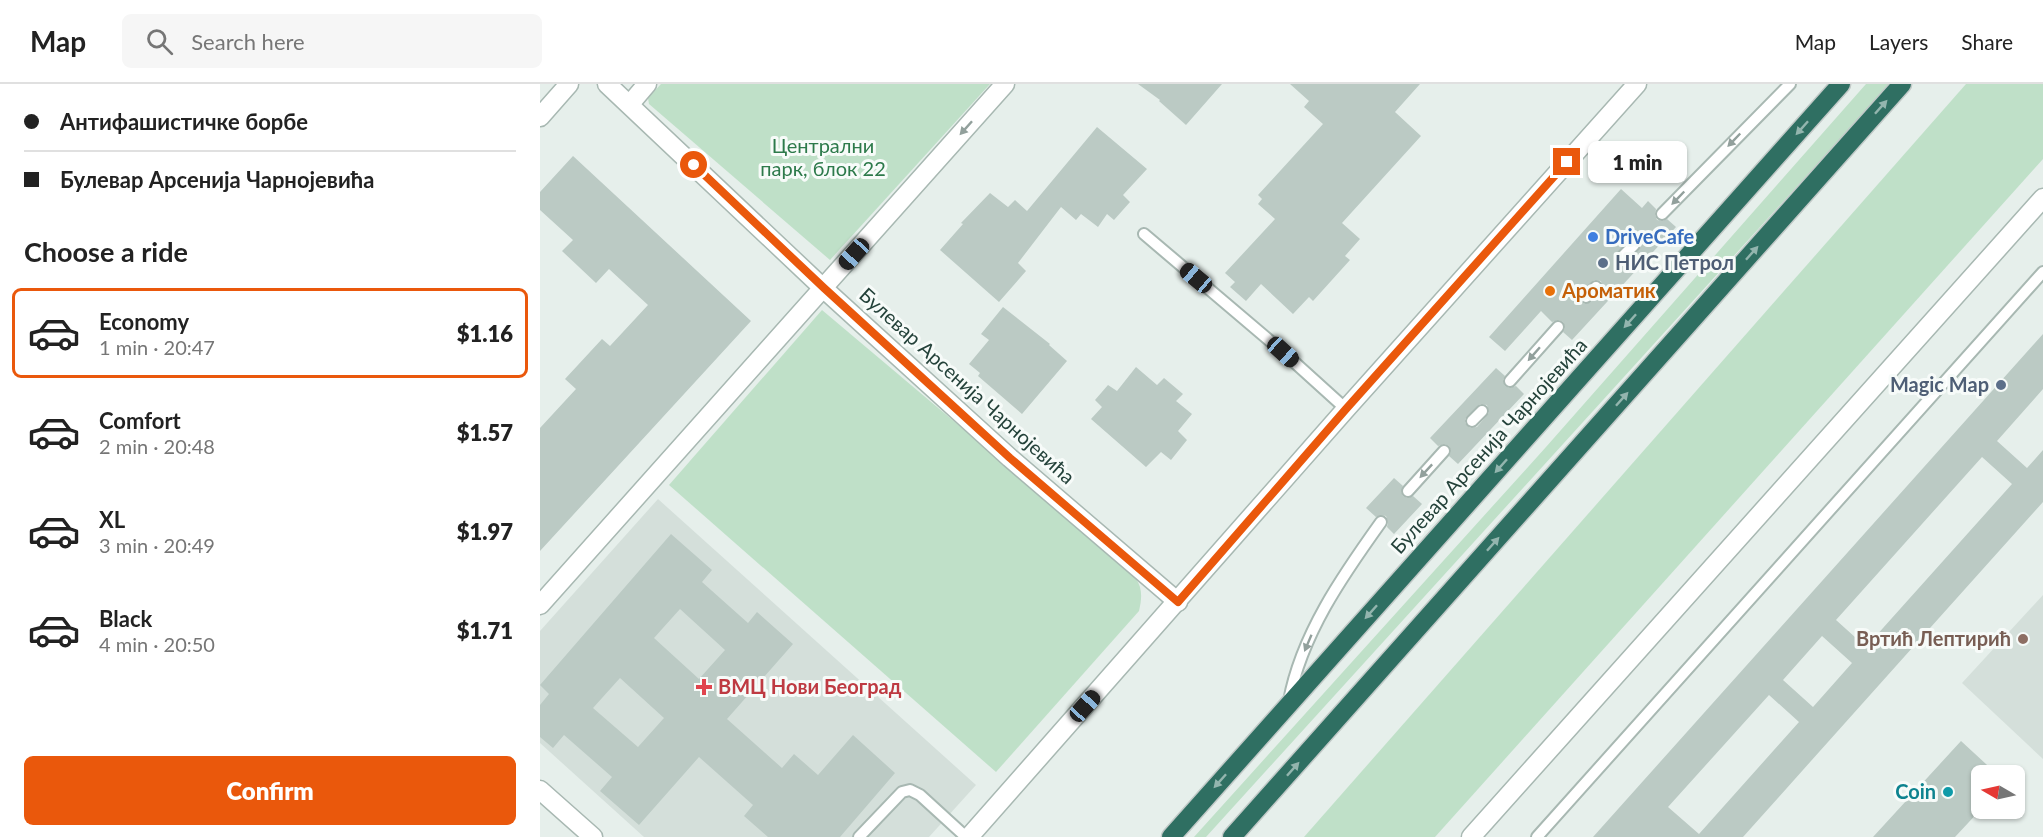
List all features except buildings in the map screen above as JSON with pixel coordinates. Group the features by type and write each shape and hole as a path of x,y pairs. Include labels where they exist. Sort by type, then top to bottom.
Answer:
{"highway":[{"name":"Булевар Арсенија Чарнојевића","path":"1170,837 1840,84"},
{"path":"1232,837 1902,84"}],"street":[{"path":"540,117 569,84"},
{"name":"Булевар Арсенија Чарнојевића","path":"607,84 824,288 1010,458 1178,602"},
{"path":"630,104 647,84"},
{"path":"540,605 1005,84"},
{"path":"968,837 1637,84"},
{"path":"1471,837 2043,198"},
{"path":"542,795 593,837"}],"lane":[{"path":"1662,214 1790,84"},
{"path":"1144,234 1283,352 1346,409"},
{"path":"1623,256 1634,245"},
{"path":"1538,837 2043,272"},
{"path":"1586,297 1596,287"},
{"path":"1510,381 1558,327"},
{"path":"1472,421 1482,411"},
{"path":"1408,491 1444,451"},
{"path":"1287,706 1293,680 1312,634 1344,574 1381,522"},
{"path":"859,837 902,792 910,790 920,795 968,837"}],"shaded area":[{"name":"ВМЦ Нови Београд","path":"658,499 976,785 929,837 644,837 540,743 540,631"},
{"name":"Вртић Лептирић","path":"2043,595 2043,759 1962,683"}],"green space":[{"name":"Централни парк, блок 22","path":"661,84 990,84 830,260 649,104 648,98"},
{"path":"1866,84 1890,84 1206,837 1194,837 1546,447"},
{"path":"1966,84 2043,84 2043,159 1435,837 1304,837"},
{"path":"822,310 1121,562 1139,584 1141,602 1139,611 996,772 669,485"}],"place":[{"name":"DriveCafe","path":"1593,237"},
{"name":"НИС Петрол","path":"1603,263"},
{"name":"Ароматик","path":"1550,291"},
{"name":"Magic Map","path":"2001,385"},
{"name":"Вртић Лептирић","path":"2023,639"},
{"name":"ВМЦ Нови Београд","path":"704,687"},
{"name":"Coin","path":"1948,792"}],"route":[{"path":"694,165 824,288 1010,458 1178,602 1346,409 1567,162"}]}
